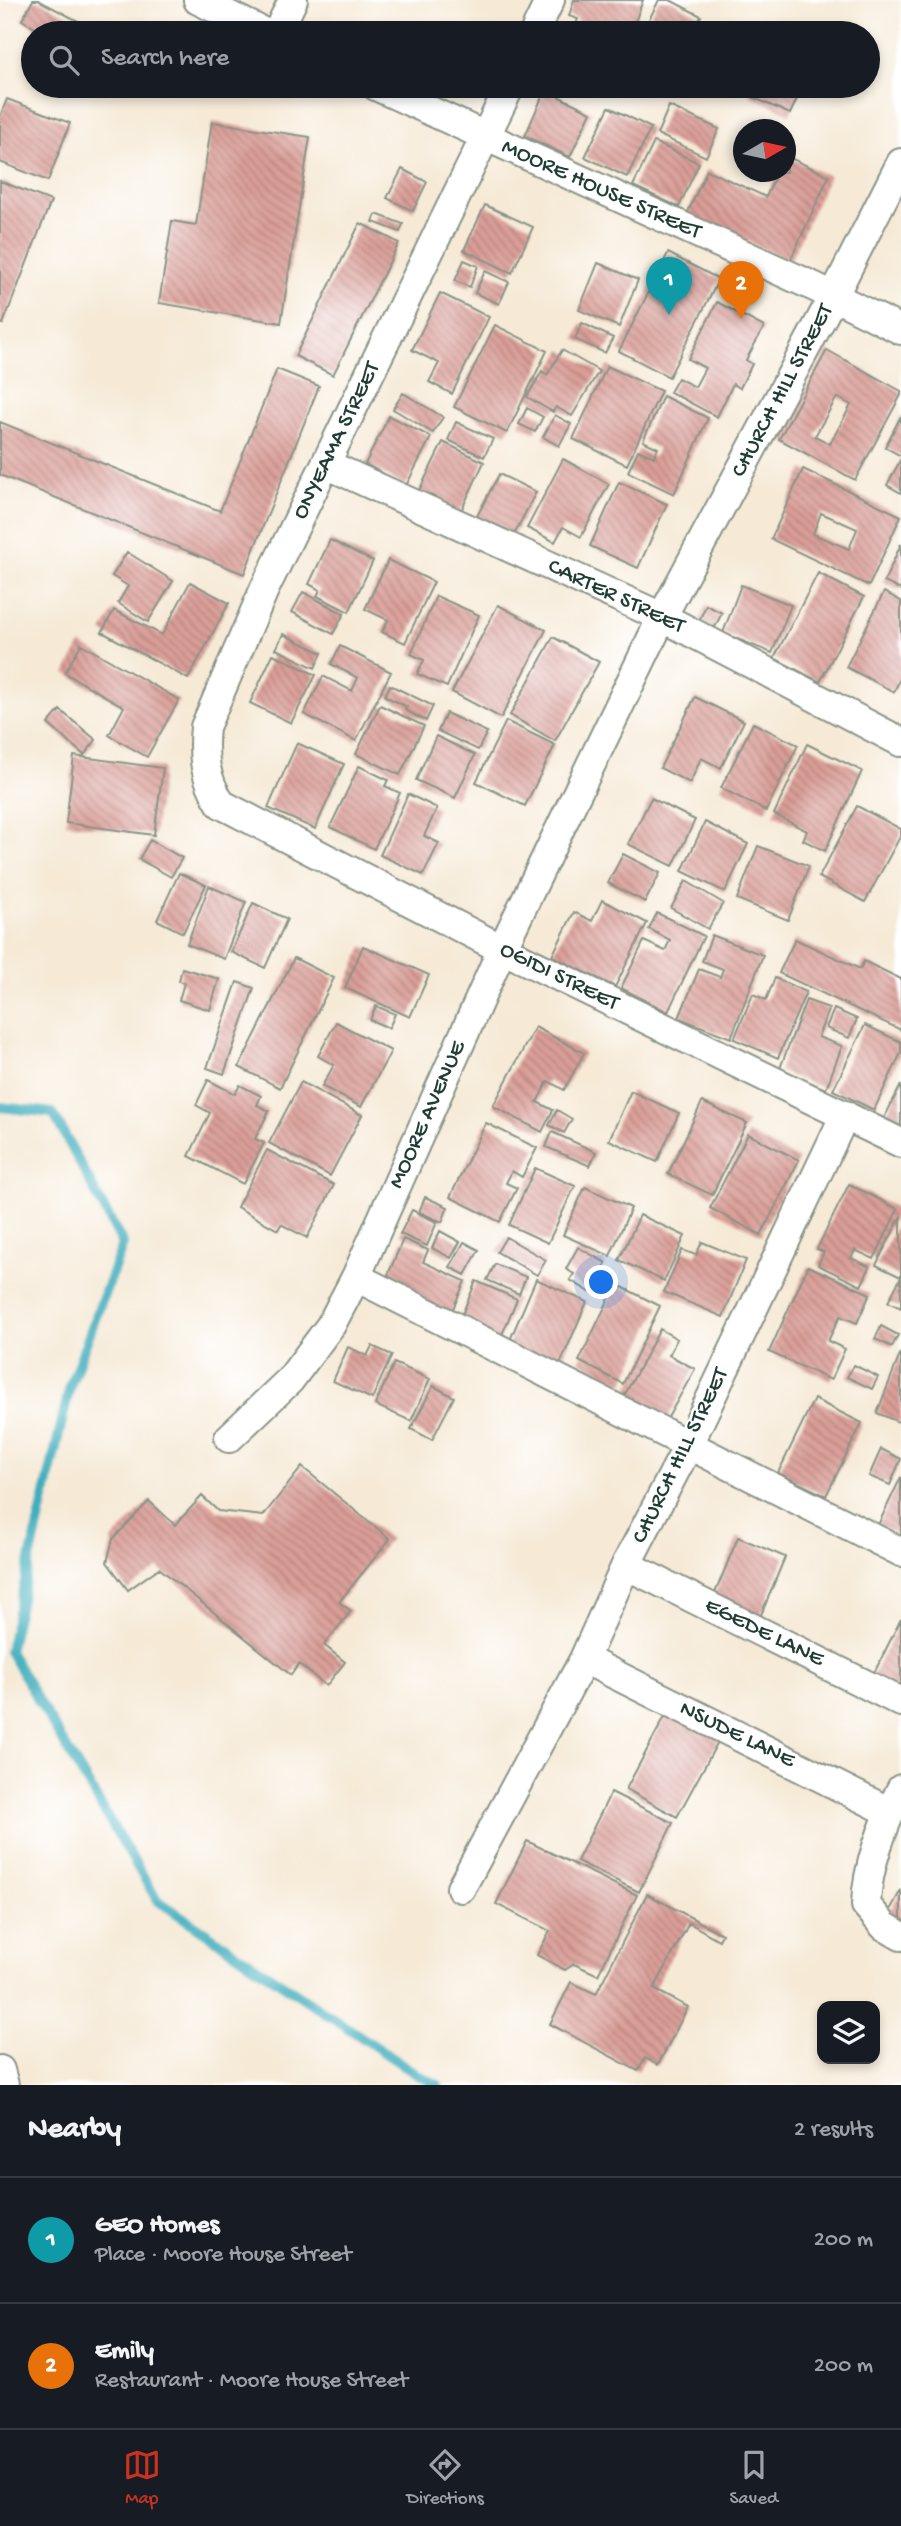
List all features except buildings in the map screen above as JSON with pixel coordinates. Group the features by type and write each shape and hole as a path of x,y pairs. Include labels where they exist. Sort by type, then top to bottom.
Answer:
{"street":[{"path":"198,0 241,21"},
{"path":"283,21 293,0"},
{"path":"540,21 550,0"},
{"name":"MOORE HOUSE STREET","path":"401,98 901,330"},
{"name":"ONYEAMA STREET","path":"221,804 204,769 205,727 264,590 504,98"},
{"name":"CHURCH HILL STREET","path":"662,617 833,297 901,163"},
{"name":"CARTER STREET","path":"326,464 662,617 901,742"},
{"name":"MOORE AVENUE","path":"229,1438 290,1380 331,1325 356,1278 502,949 662,617"},
{"name":"OGIDI STREET","path":"221,804 502,949 901,1143"},
{"name":"CHURCH HILL STREET","path":"461,1888 584,1659 626,1565 688,1446 845,1115"},
{"path":"356,1278 901,1552"},
{"name":"EGEDE LANE","path":"626,1565 901,1702"},
{"name":"NSUDE LANE","path":"584,1659 896,1800"},
{"path":"896,1800 867,1883 866,1905 884,1926 901,1936"},
{"path":"0,2070 4,2085"}],"waterway":[{"path":"0,1107 53,1113 123,1244 70,1386 9,1651 157,1900 418,2075 438,2085"}],"place":[{"name":"GEO Homes","path":"669,315"},
{"name":"Emily","path":"741,319"}]}
